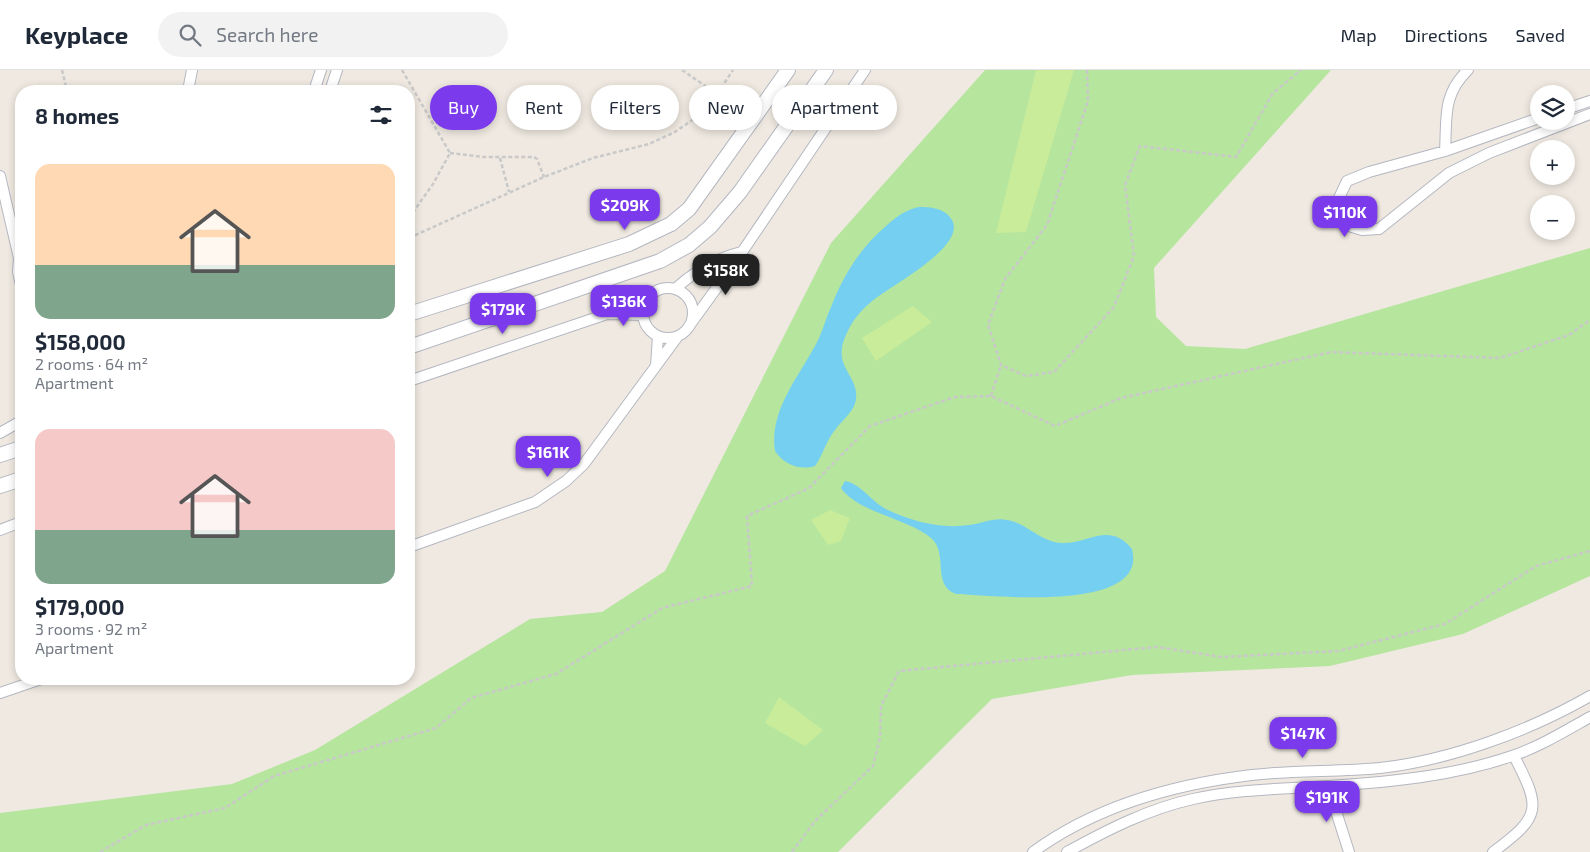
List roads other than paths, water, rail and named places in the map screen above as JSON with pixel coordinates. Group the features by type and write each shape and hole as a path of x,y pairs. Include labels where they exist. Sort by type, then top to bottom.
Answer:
{"street":[{"path":"189,85 192,70"},
{"path":"316,85 321,70"},
{"path":"332,85 337,70"},
{"path":"415,312 630,244 671,224 689,209 788,70"},
{"path":"415,345 660,261 689,244 710,227 740,192 826,70"},
{"path":"415,545 535,502 566,481 584,464 678,336 689,326 865,70"},
{"path":"1445,151 1448,98 1459,78 1468,70"},
{"path":"1575,106 1590,100"},
{"path":"1530,121 1445,151 1369,172 1347,181 1339,198 1343,218 1352,227 1362,230 1379,229 1449,173 1488,153 1590,114"},
{"path":"0,176 2,194 15,241"},
{"path":"415,380 607,314 619,305 650,295 659,289 675,288 726,256 741,252"},
{"path":"675,288 688,297 692,304 692,319 689,326"},
{"path":"650,295 643,307 643,315 650,330 658,336 670,338 678,336"},
{"path":"607,314 643,315"},
{"path":"656,367 658,336"},
{"path":"0,433 15,424"},
{"path":"0,455 15,450"},
{"path":"0,486 15,481"},
{"path":"0,530 15,524"},
{"path":"0,693 23,685"},
{"path":"1034,852 1057,835 1119,807 1172,788 1253,775 1382,768 1488,742 1559,714 1590,696"},
{"path":"1067,852 1138,816 1192,799 1254,790 1328,786 1442,775 1514,756 1590,717"},
{"path":"1493,852 1518,834 1530,817 1534,807 1531,789 1514,756"},
{"path":"1253,775 1254,790"},
{"path":"1328,786 1349,852"}],"water":[{"path":"919,207 937,209 946,213 952,220 954,231 948,242 937,254 908,277 871,302 851,325 842,346 842,355 843,363 854,383 856,391 853,408 832,434 815,466 804,468 787,463 775,451 774,437 780,409 817,341 841,284 860,253 877,235 901,214"},
{"path":"845,481 857,486 882,507 907,518 928,524 959,526 997,519 1007,520 1054,542 1062,543 1099,536 1115,536 1132,549 1131,570 1116,584 1092,592 1063,596 1000,597 956,594 948,590 944,584 939,552 931,538 921,531 859,503 841,488"}]}
